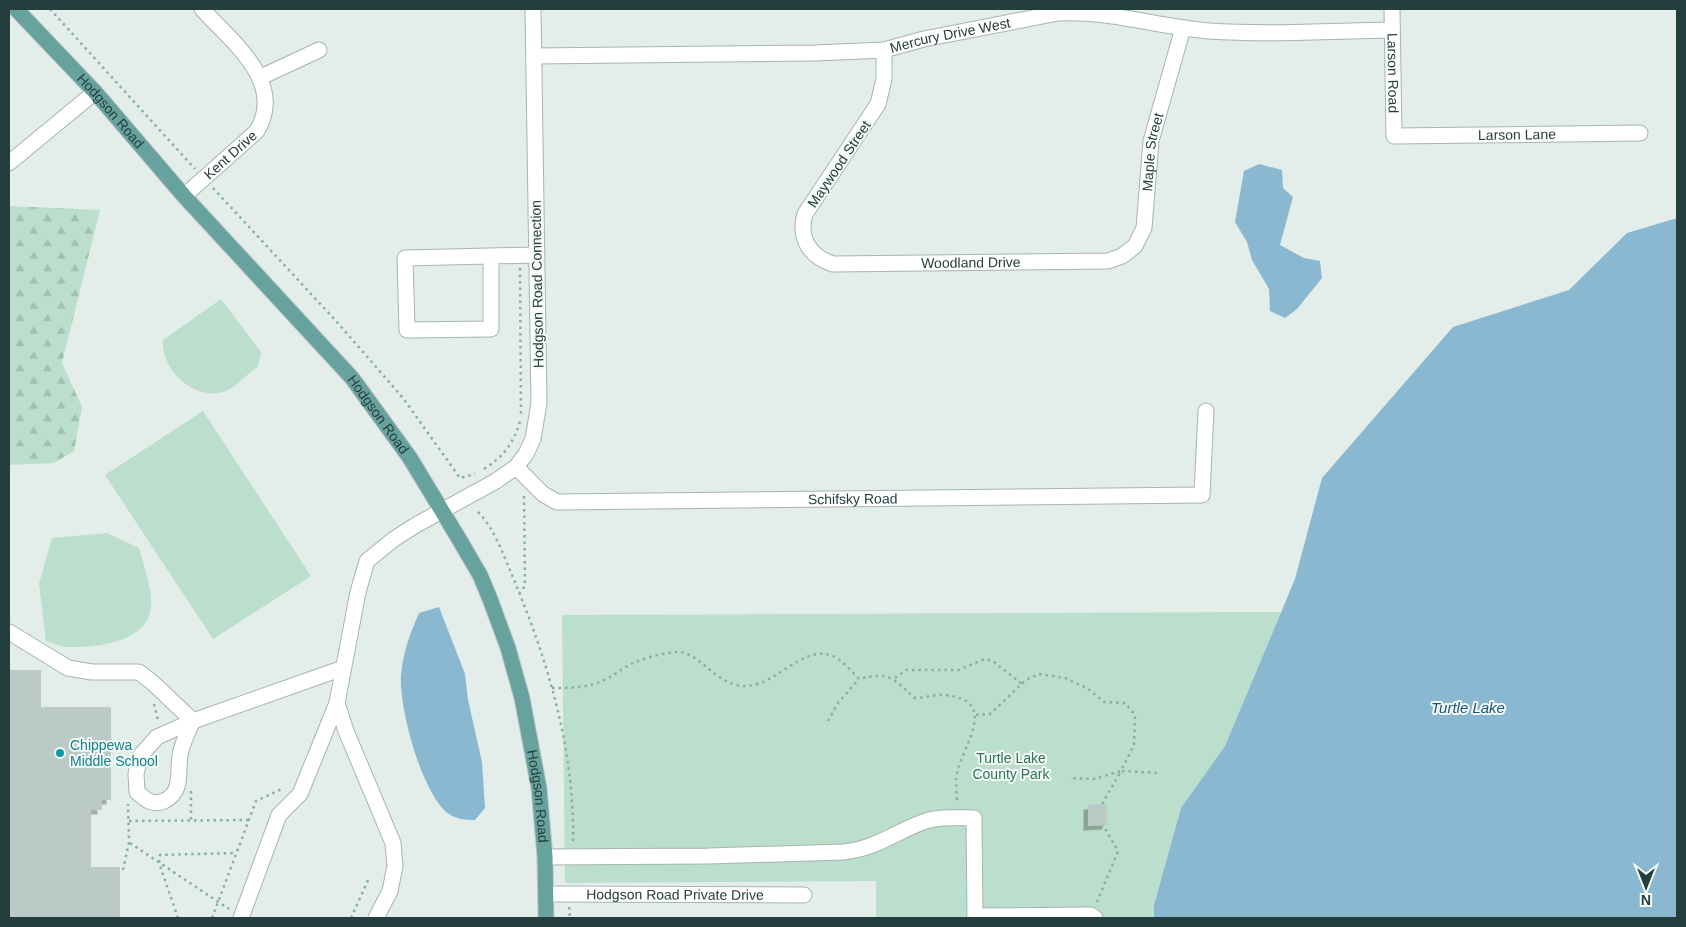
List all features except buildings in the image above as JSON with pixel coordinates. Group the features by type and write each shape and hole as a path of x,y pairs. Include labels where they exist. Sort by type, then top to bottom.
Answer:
{"main road":[{"name":"Hodgson Road","path":"16,9 94,92 184,196 352,378 410,458 480,575 508,648 534,749 546,857 546,918"}],"street":[{"name":"Kent Drive","path":"184,196 257,131 264,120 265,90 261,77 253,65 202,9"},
{"name":"Hodgson Road Connection","path":"241,918 280,815 300,794 337,703 358,592 367,561 394,539 496,481 516,467 526,454 534,438 539,403 529,255 534,56 533,9"},
{"name":"Larson Road","path":"1392,9 1394,136"},
{"name":"Mercury Drive West","path":"534,56 815,53 884,50 924,39 1058,14 1079,12 1105,14 1183,28 1252,33 1392,30"},
{"name":"Maple Street","path":"1108,261 1122,256 1135,246 1144,228 1151,142 1183,28"},
{"path":"261,77 319,50"},
{"name":"Maywood Street","path":"833,264 814,255 808,247 804,237 803,222 806,214 878,104 883,84 884,50"},
{"path":"9,163 94,92"},
{"name":"Larson Lane","path":"1394,136 1640,133"},
{"path":"491,256 491,329 407,330 405,258 529,255"},
{"name":"Woodland Drive","path":"833,264 1108,261"},
{"name":"Schifsky Road","path":"516,467 543,494 557,502 1202,495 1206,411"},
{"path":"9,632 68,668 92,672 139,672 193,721"},
{"path":"193,721 181,752 178,787 173,797 159,803 148,802 137,792 136,774 140,756 157,737 193,721 343,668"},
{"path":"337,703 346,731 393,843 395,866 390,890 376,918"},
{"path":"546,857 709,856 843,852 863,850 924,822 974,818 975,917 1093,917"},
{"name":"Hodgson Road Private Drive","path":"546,894 804,895"}],"path":[{"path":"50,9 198,172"},
{"path":"212,187 390,383 460,478 474,475 496,461 510,446 517,433 521,408 520,266 529,255"},
{"path":"519,594 525,586 524,494"},
{"path":"478,512 484,518 500,548 519,594 552,688 562,725 571,778 573,845"},
{"path":"552,688 574,688 598,683 634,663 678,652 689,655 714,676 743,686 762,684 810,654 830,655 859,679"},
{"path":"894,679 906,670 958,670 985,659 993,661 1022,684"},
{"path":"828,721 838,703 859,679 878,674 894,679 915,698 943,694 955,696 966,702 976,715 975,728 957,774 957,818"},
{"path":"976,715 990,714 1022,684 1038,674 1065,678 1087,688 1104,702 1125,703 1135,715 1134,745 1102,804"},
{"path":"153,702 158,720 157,726"},
{"path":"1069,778 1094,779 1121,771 1161,773"},
{"path":"191,782 191,820"},
{"path":"212,918 256,801 290,786"},
{"path":"123,870 129,842 128,802"},
{"path":"129,821 249,820"},
{"path":"1093,917 1118,851 1103,825"},
{"path":"129,842 241,918"},
{"path":"178,918 159,863 160,855 236,853"},
{"path":"351,918 369,878"}],"green space":[{"path":"9,206 100,210 62,363 82,407 74,451 54,463 9,465"},
{"path":"221,299 261,352 258,367 228,390 212,393 190,387 173,372 167,362 163,340"},
{"path":"203,411 311,576 213,639 105,475"},
{"path":"107,533 139,548 151,600 149,616 144,625 126,638 102,645 68,647 46,641 39,584 52,538"},
{"name":"Turtle Lake County Park","path":"1281,612 1225,746 1181,808 1154,905 1154,918 876,918 876,881 565,883 562,615"}],"water":[{"path":"1259,164 1282,170 1283,188 1293,197 1280,245 1304,258 1320,261 1322,278 1297,309 1285,318 1270,311 1269,289 1252,260 1247,242 1235,222 1244,171"},
{"name":"Turtle Lake","path":"1677,218 1677,918 1154,918 1154,905 1181,808 1225,746 1295,579 1322,478 1453,327 1569,290 1627,233"},
{"path":"439,607 465,674 468,700 482,762 485,808 475,820 453,816 446,812 437,801 420,768 413,748 404,708 401,675 403,659 410,636 419,613"}],"place":[{"name":"Chippewa Middle School","path":"60,753"}]}
